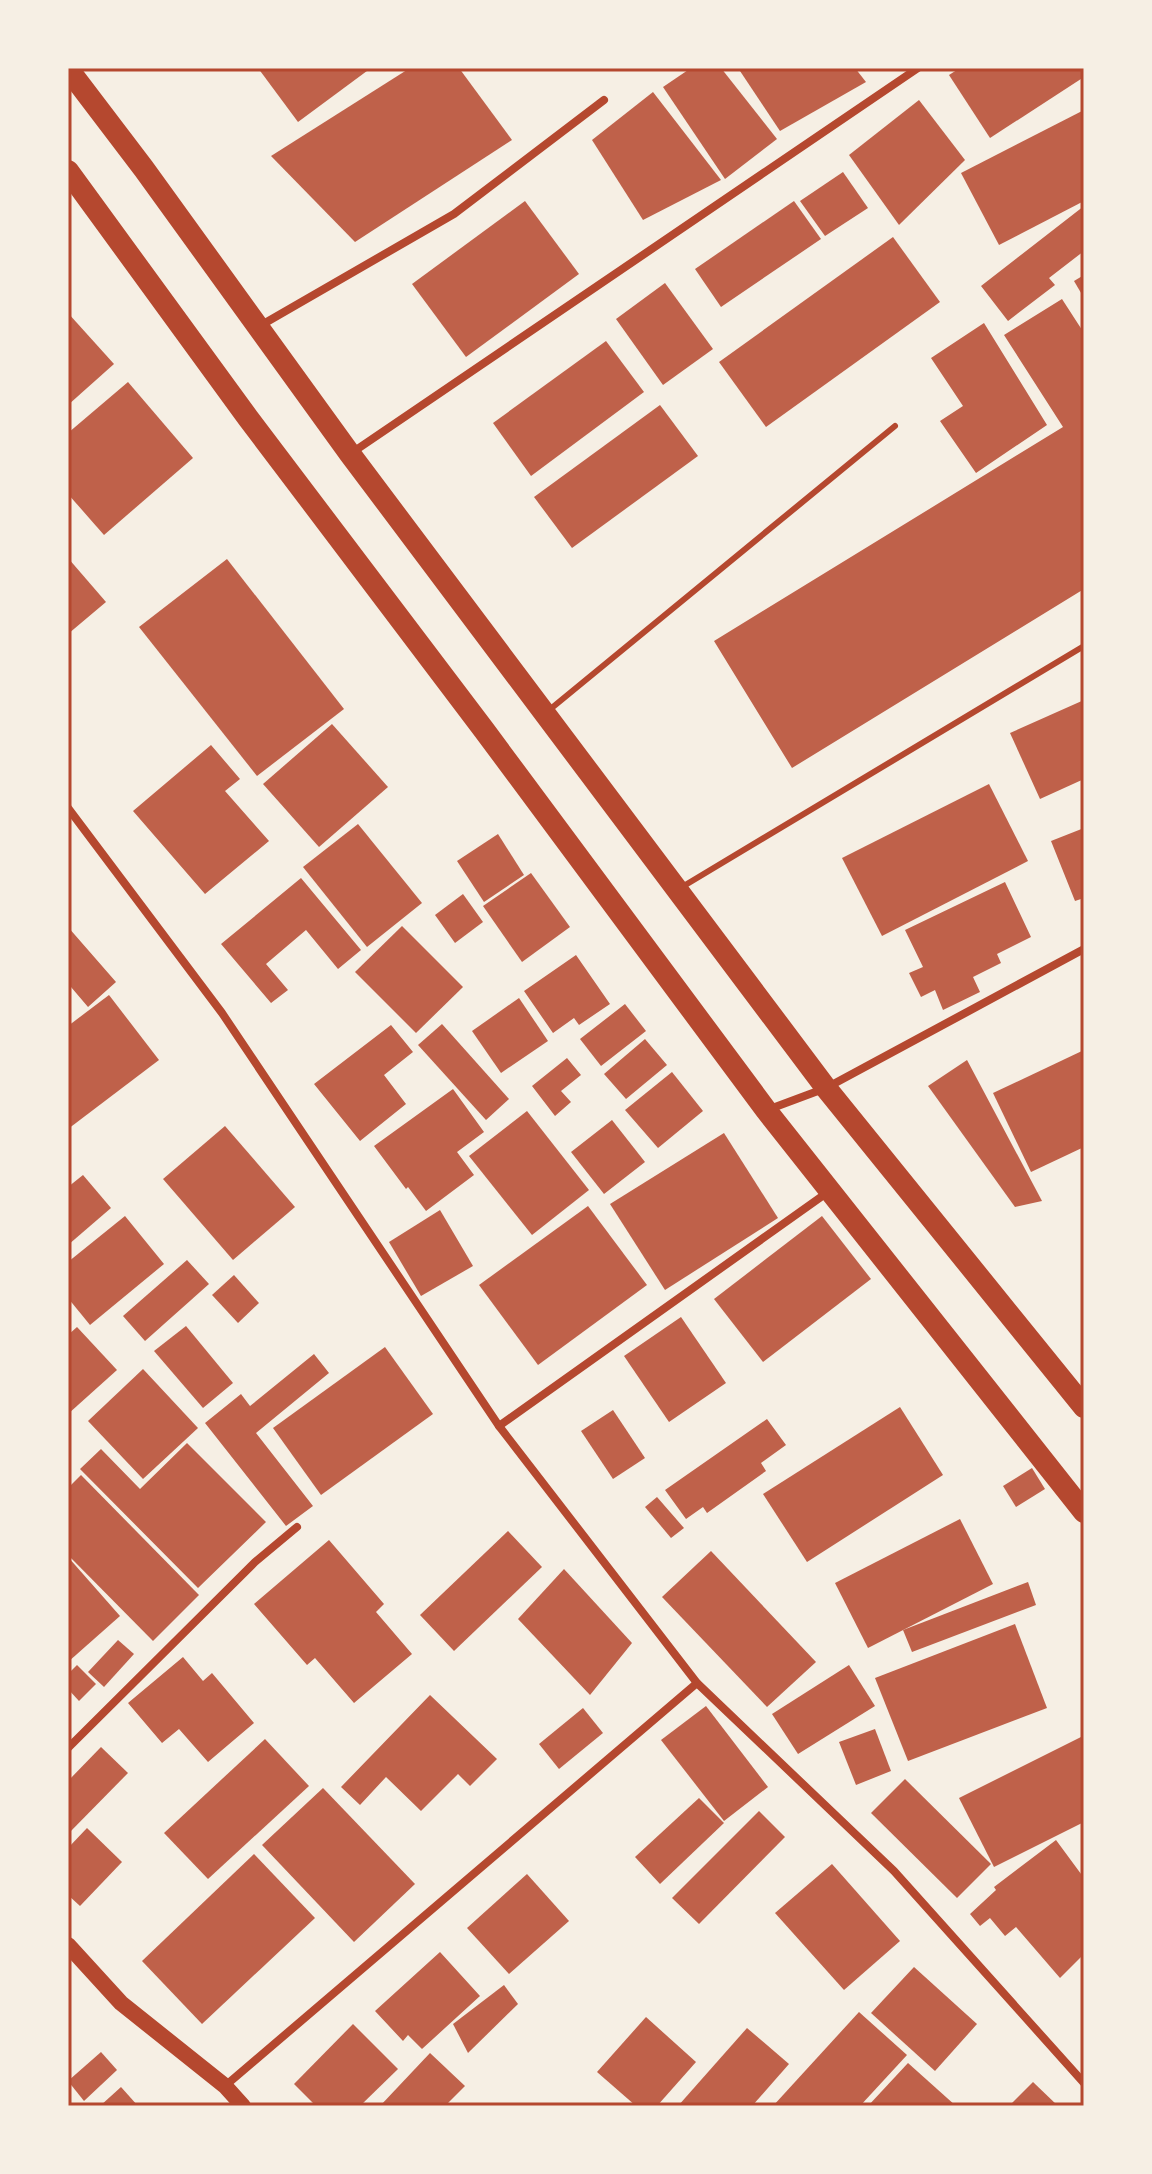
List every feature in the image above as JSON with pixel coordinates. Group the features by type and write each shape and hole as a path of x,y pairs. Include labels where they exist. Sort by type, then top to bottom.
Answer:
{"highway":[{"path":"68,69 350,454 826,1088 1084,1407"},
{"path":"68,171 248,418 766,1110 1084,1512"}],"main road":[{"path":"68,1945 121,2003 225,2086 243,2106"}],"street":[{"path":"350,454 918,68"},
{"path":"257,327 454,214 604,100"},
{"path":"68,808 222,1013 499,1426 697,1683 894,1871 1084,2083"},
{"path":"766,1110 826,1088 1084,949"},
{"path":"499,1426 831,1190"},
{"path":"68,1748 255,1562 297,1527"},
{"path":"225,2086 697,1683"}],"lane":[{"path":"545,714 895,426"},
{"path":"677,890 1084,646"}],"building":[{"path":"258,68 371,68 298,122"},
{"path":"410,68 459,68 512,140 355,242 271,156"},
{"path":"691,68 721,68 777,139 725,179 663,87"},
{"path":"738,68 855,68 866,82 780,131"},
{"path":"960,68 1084,68 1084,77 990,138 949,75"},
{"path":"653,92 721,180 643,220 592,140"},
{"path":"919,100 965,160 899,225 849,155"},
{"path":"1084,110 1084,201 999,245 961,173"},
{"path":"843,172 868,208 825,236 800,201"},
{"path":"525,201 579,274 466,357 412,284"},
{"path":"794,201 821,239 721,307 695,269"},
{"path":"1084,206 1084,251 1049,278 1055,285 1008,321 981,286"},
{"path":"893,237 940,302 766,427 719,362"},
{"path":"1084,275 1084,298 1074,281"},
{"path":"665,283 713,349 663,385 616,319"},
{"path":"1062,299 1084,333 1084,589 792,768 714,641 1063,427 1004,335"},
{"path":"68,313 114,364 68,405"},
{"path":"984,323 1047,425 976,473 940,421 963,406 931,358"},
{"path":"606,341 644,392 531,476 493,423"},
{"path":"128,382 193,458 104,535 68,494 68,433"},
{"path":"660,405 698,456 572,548 534,497"},
{"path":"68,558 106,602 68,634"},
{"path":"227,559 344,709 257,776 139,627"},
{"path":"1084,700 1084,779 1040,799 1010,733"},
{"path":"332,724 388,787 319,847 263,784"},
{"path":"211,745 240,779 225,791 269,841 205,894 133,811"},
{"path":"989,784 1028,861 882,936 842,858"},
{"path":"358,824 422,903 367,947 303,867"},
{"path":"1084,828 1084,898 1075,901 1051,841"},
{"path":"498,834 524,875 484,902 457,861"},
{"path":"531,873 570,927 522,962 483,906"},
{"path":"301,878 361,950 338,969 306,930 266,964 288,990 271,1003 221,944"},
{"path":"1005,882 1031,937 997,954 1001,963 973,977 980,992 943,1010 935,990 921,997 909,973 923,967 905,930"},
{"path":"463,894 483,922 455,943 435,915"},
{"path":"402,926 463,987 416,1033 355,972"},
{"path":"68,927 116,982 88,1007 71,987 68,990"},
{"path":"576,955 610,1004 579,1025 574,1018 553,1033 524,991"},
{"path":"109,995 159,1060 68,1129 68,1026"},
{"path":"519,998 548,1041 501,1073 472,1031"},
{"path":"625,1004 646,1031 601,1066 580,1039"},
{"path":"442,1024 509,1099 486,1120 418,1045"},
{"path":"391,1025 413,1052 384,1075 406,1104 360,1141 314,1084"},
{"path":"645,1039 667,1065 626,1099 604,1074"},
{"path":"1084,1050 1084,1147 1031,1172 993,1093"},
{"path":"567,1058 581,1075 561,1091 571,1102 555,1116 532,1086"},
{"path":"967,1060 1042,1201 1015,1207 928,1086"},
{"path":"672,1072 703,1111 658,1148 625,1110"},
{"path":"453,1089 484,1132 457,1152 474,1175 426,1211 374,1146"},
{"path":"527,1111 589,1190 532,1235 469,1156"},
{"path":"612,1120 645,1162 604,1194 571,1152"},
{"path":"225,1126 295,1207 233,1260 163,1179"},
{"path":"724,1133 778,1218 665,1290 610,1204"},
{"path":"83,1175 111,1208 68,1245 68,1187"},
{"path":"588,1206 647,1285 538,1365 479,1285"},
{"path":"440,1210 473,1266 421,1296 389,1242"},
{"path":"125,1216 164,1264 90,1325 68,1298 68,1262"},
{"path":"822,1216 871,1279 763,1362 714,1299"},
{"path":"187,1260 209,1284 145,1341 123,1316"},
{"path":"234,1275 259,1303 238,1323 212,1295"},
{"path":"681,1317 726,1383 669,1422 624,1356"},
{"path":"186,1326 233,1383 203,1408 154,1351"},
{"path":"77,1327 117,1370 68,1414 68,1335"},
{"path":"385,1347 433,1414 321,1495 273,1428"},
{"path":"314,1354 329,1373 256,1433 313,1506 286,1526 205,1423 241,1394 250,1406"},
{"path":"143,1369 198,1428 143,1479 88,1421"},
{"path":"900,1407 943,1475 807,1562 763,1494"},
{"path":"613,1410 645,1458 613,1479 581,1431"},
{"path":"767,1419 786,1445 761,1463 766,1471 707,1513 703,1507 686,1519 665,1490"},
{"path":"187,1443 266,1522 198,1588 80,1469 101,1449 140,1489"},
{"path":"1032,1468 1045,1489 1016,1507 1003,1486"},
{"path":"81,1475 199,1595 153,1641 68,1555 68,1488"},
{"path":"657,1497 684,1528 671,1538 645,1507"},
{"path":"960,1519 993,1584 868,1648 835,1583"},
{"path":"508,1531 542,1567 454,1651 420,1615"},
{"path":"329,1540 384,1604 376,1612 412,1654 354,1703 315,1658 307,1665 254,1604"},
{"path":"711,1551 816,1662 767,1707 662,1597"},
{"path":"68,1557 120,1616 68,1662"},
{"path":"564,1569 632,1643 590,1695 518,1619"},
{"path":"1028,1582 1036,1605 912,1652 903,1630"},
{"path":"1015,1624 1047,1708 908,1761 875,1678"},
{"path":"118,1640 134,1654 104,1687 88,1672"},
{"path":"183,1657 203,1681 212,1673 254,1723 208,1762 179,1729 162,1743 128,1703"},
{"path":"77,1665 96,1684 79,1701 68,1689 68,1674"},
{"path":"849,1665 875,1706 798,1754 772,1714"},
{"path":"430,1695 497,1759 470,1786 458,1774 421,1811 386,1777 360,1805 341,1787"},
{"path":"706,1706 768,1787 724,1821 661,1740"},
{"path":"583,1708 603,1733 559,1769 539,1744"},
{"path":"875,1729 891,1771 856,1785 839,1742"},
{"path":"1081,1737 1084,1743 1084,1822 994,1867 959,1798"},
{"path":"265,1739 309,1786 208,1879 164,1833"},
{"path":"101,1747 128,1773 68,1834 68,1781"},
{"path":"905,1779 991,1864 957,1898 871,1813"},
{"path":"323,1788 415,1884 354,1942 262,1845"},
{"path":"699,1798 724,1823 660,1884 635,1857"},
{"path":"759,1811 785,1837 699,1924 672,1898"},
{"path":"87,1828 122,1862 80,1906 68,1895 68,1848"},
{"path":"1056,1840 1084,1878 1084,1954 1060,1978 1016,1927 1005,1936 990,1918 980,1926 970,1914 996,1890 994,1887"},
{"path":"254,1854 315,1918 202,2024 142,1961"},
{"path":"832,1864 900,1941 844,1990 775,1913"},
{"path":"527,1874 569,1921 509,1974 467,1928"},
{"path":"440,1952 480,1996 422,2049 408,2035 403,2041 375,2011"},
{"path":"914,1967 977,2024 935,2071 871,2013"},
{"path":"504,1985 518,2004 468,2053 453,2024"},
{"path":"859,2012 907,2055 860,2106 773,2106"},
{"path":"646,2017 696,2062 657,2106 636,2106 597,2072"},
{"path":"353,2024 398,2069 360,2106 316,2106 294,2084"},
{"path":"747,2028 789,2064 752,2106 678,2106"},
{"path":"101,2052 117,2070 84,2101 68,2081"},
{"path":"430,2053 465,2086 445,2106 380,2106"},
{"path":"908,2063 956,2106 868,2106"},
{"path":"1033,2082 1058,2106 1009,2106"},
{"path":"121,2087 138,2106 100,2106"}]}
